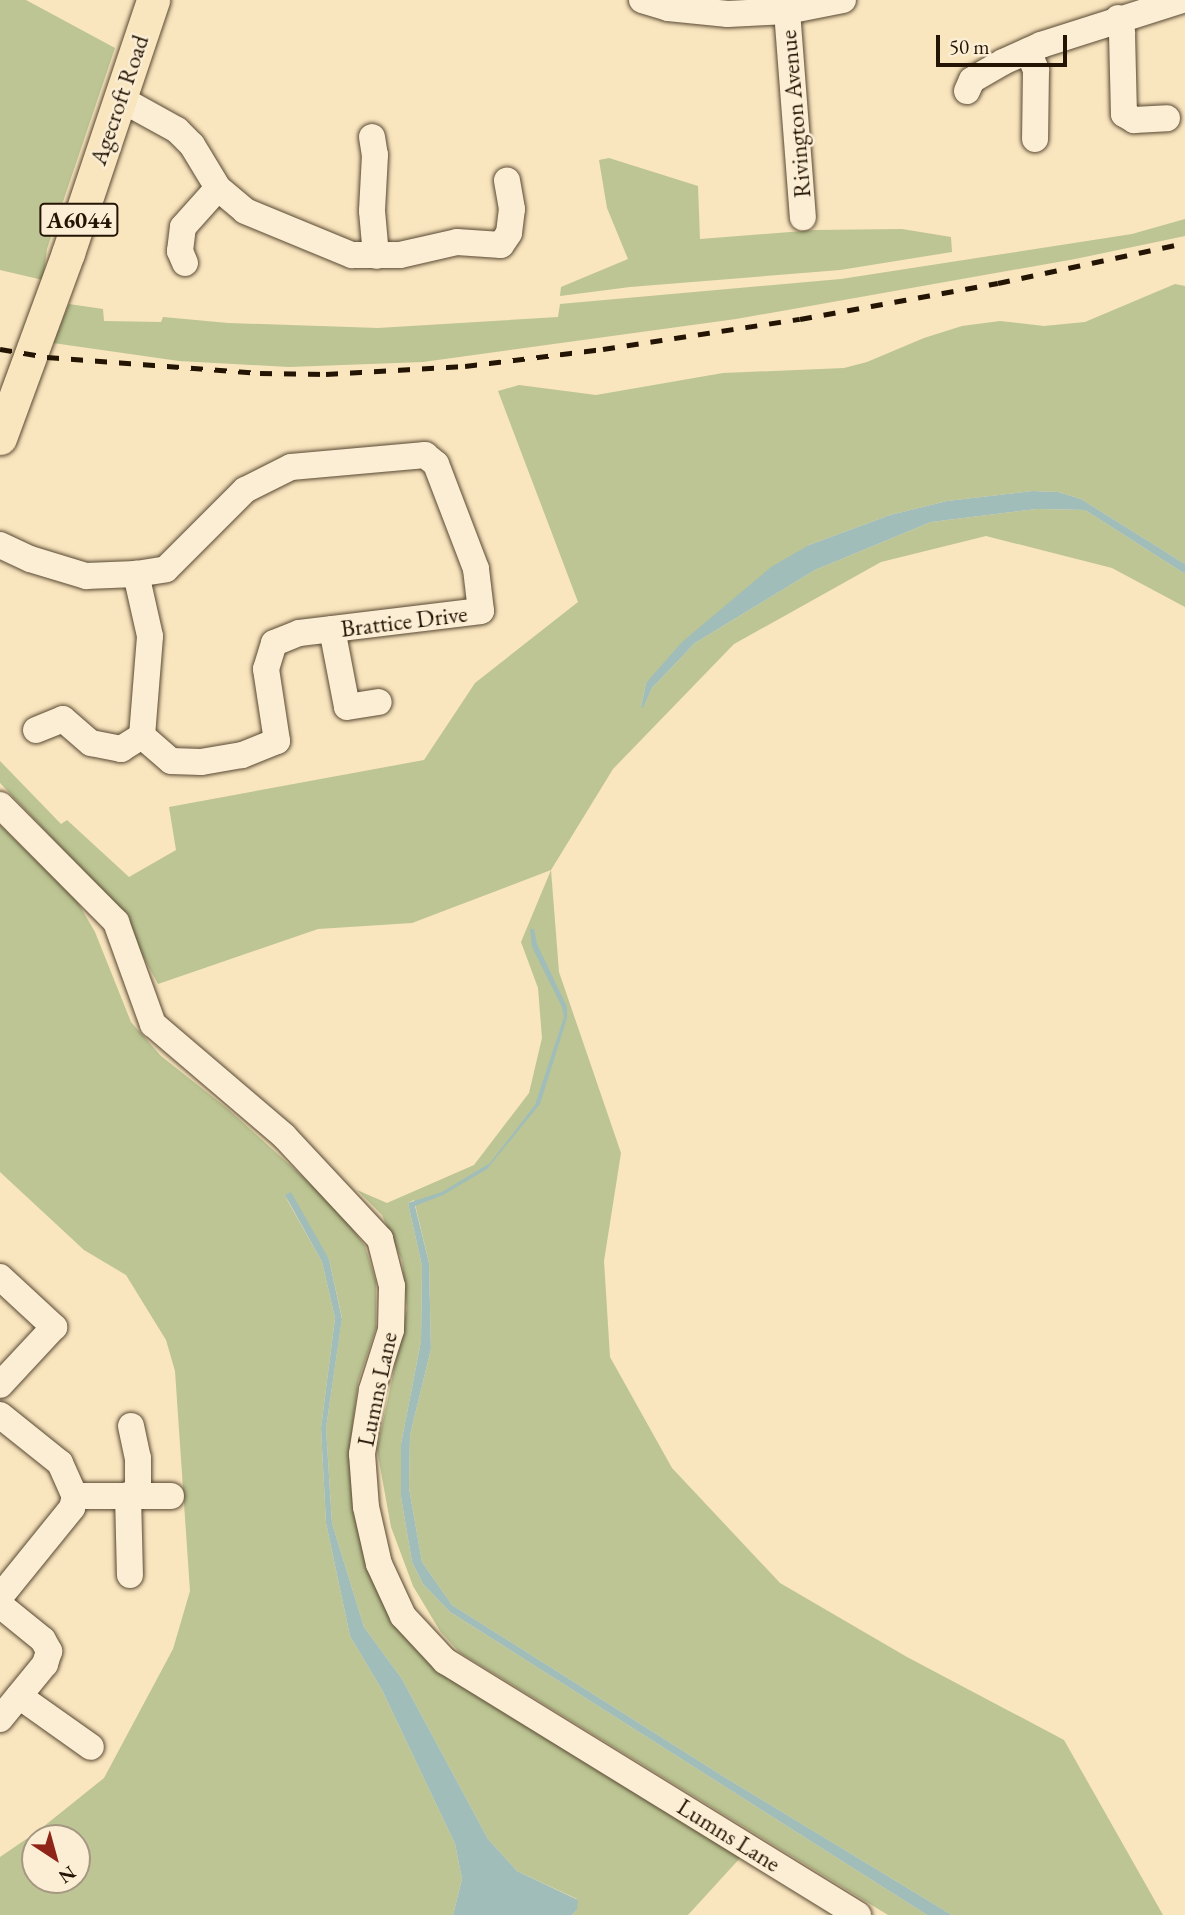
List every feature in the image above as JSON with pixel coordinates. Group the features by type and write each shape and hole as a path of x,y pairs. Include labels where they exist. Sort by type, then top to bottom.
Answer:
{"main road":[{"name":"Agecroft Road","path":"0,438 68,253 153,0"}],"street":[{"path":"642,0 668,8 728,15 787,11 843,0"},
{"path":"967,91 972,80 1028,51 1118,18 1182,0"},
{"name":"Rivington Avenue","path":"787,11 803,217"},
{"path":"1118,18 1122,33 1124,114 1134,120 1167,118"},
{"path":"1028,51 1036,70 1035,139"},
{"path":"119,98 177,130 192,145 218,188 245,211 327,247 352,255 400,255 457,242 501,244 509,233 512,209 507,180"},
{"path":"376,256 372,211 381,147"},
{"path":"174,250 183,227 218,188"},
{"name":"Brattice Drive","path":"0,545 30,559 86,576 136,574 166,569 245,490 291,467 425,455 436,464 476,569 481,611 299,634 274,643 266,668 277,741 242,755 201,762 171,761 142,736"},
{"path":"36,730 63,719 91,743 121,749 142,736 150,636 136,574"},
{"path":"332,629 347,707 379,702"},
{"name":"Lumns Lane","path":"0,804 116,922 153,1024 284,1136 380,1239 392,1286 391,1330 372,1390 362,1454 366,1507 379,1564 403,1616 445,1661 858,1915"},
{"path":"0,1277 54,1327 0,1385"},
{"path":"0,1415 60,1463 75,1496 72,1508 0,1597"},
{"path":"130,1575 133,1495 138,1458 131,1426"},
{"path":"75,1496 171,1496"},
{"path":"0,1605 49,1648 49,1658 0,1719"},
{"path":"19,1696 91,1747"}],"green space":[{"path":"0,0 26,0 115,48 47,249 43,280 0,270"},
{"path":"609,158 698,186 700,239 815,230 902,229 951,237 952,252 840,270 630,287 560,296 561,287 628,259 607,208 599,160"},
{"path":"1185,219 1185,236 1075,259 736,319 423,362 289,367 179,361 53,343 69,304 103,309 104,321 161,322 163,317 228,323 378,328 558,317 560,304 841,279 1132,234"},
{"path":"1175,284 1185,286 1185,564 1081,499 1058,492 1032,491 947,501 890,515 809,545 646,683 641,707 652,688 695,643 815,570 931,522 1037,509 1085,510 1185,574 1185,607 1112,568 986,536 881,562 734,644 613,769 551,870 412,923 318,929 158,984 114,903 0,783 0,761 61,824 67,820 129,877 176,850 169,807 424,760 475,683 578,602 498,391 519,385 596,395 723,373 844,368 962,326 1000,321 1044,326 1085,322"},
{"path":"0,825 77,901 95,932 131,1022 161,1056 228,1109 337,1208 365,1246 376,1282 376,1328 358,1382 349,1454 397,1620 741,1857 688,1915 572,1915 577,1910 577,1899 517,1871 488,1839 402,1679 364,1627 332,1523 326,1428 342,1318 329,1259 285,1196 322,1262 335,1318 321,1428 326,1523 350,1636 382,1690 455,1844 462,1879 453,1915 0,1915 0,1857 21,1843 21,1894 91,1894 91,1824 47,1824 104,1778 173,1649 190,1591 175,1371 166,1340 126,1275 84,1250 0,1172"},
{"path":"551,870 559,972 621,1153 604,1261 610,1357 672,1468 780,1583 907,1657 1064,1740 1163,1915 952,1915 726,1778 452,1605 422,1562 409,1488 410,1435 431,1349 429,1263 414,1200 408,1203 422,1266 421,1341 401,1444 401,1497 412,1562 423,1584 450,1612 927,1915 888,1915 459,1652 440,1631 413,1586 391,1527 377,1450 407,1308 402,1260 382,1215 357,1190 387,1203 474,1165 529,1093 542,1038 538,988 521,942"}],"water":[{"path":"1032,491 1058,492 1081,499 1185,564 1185,574 1085,510 1037,509 931,522 815,570 695,643 652,688 643,708 641,707 646,683 682,642 771,567 809,545 890,515 947,501"},
{"path":"530,929 534,929 537,944 567,1007 567,1018 540,1104 487,1169 443,1195 415,1206 429,1263 431,1349 410,1435 409,1488 422,1562 452,1605 726,1778 952,1915 927,1915 450,1612 423,1584 412,1562 401,1497 401,1444 421,1341 422,1266 408,1203 442,1192 490,1163 535,1105 564,1017 562,1007 532,947"},
{"path":"291,1192 329,1259 342,1319 326,1428 332,1523 364,1627 402,1679 488,1839 517,1871 578,1900 577,1910 572,1915 453,1915 462,1879 455,1844 382,1690 350,1636 326,1523 321,1428 335,1318 322,1262 285,1195"}],"railway":[{"path":"0,349 47,357 260,373 326,374 465,366 603,349 800,319 998,283 1185,243"}]}
